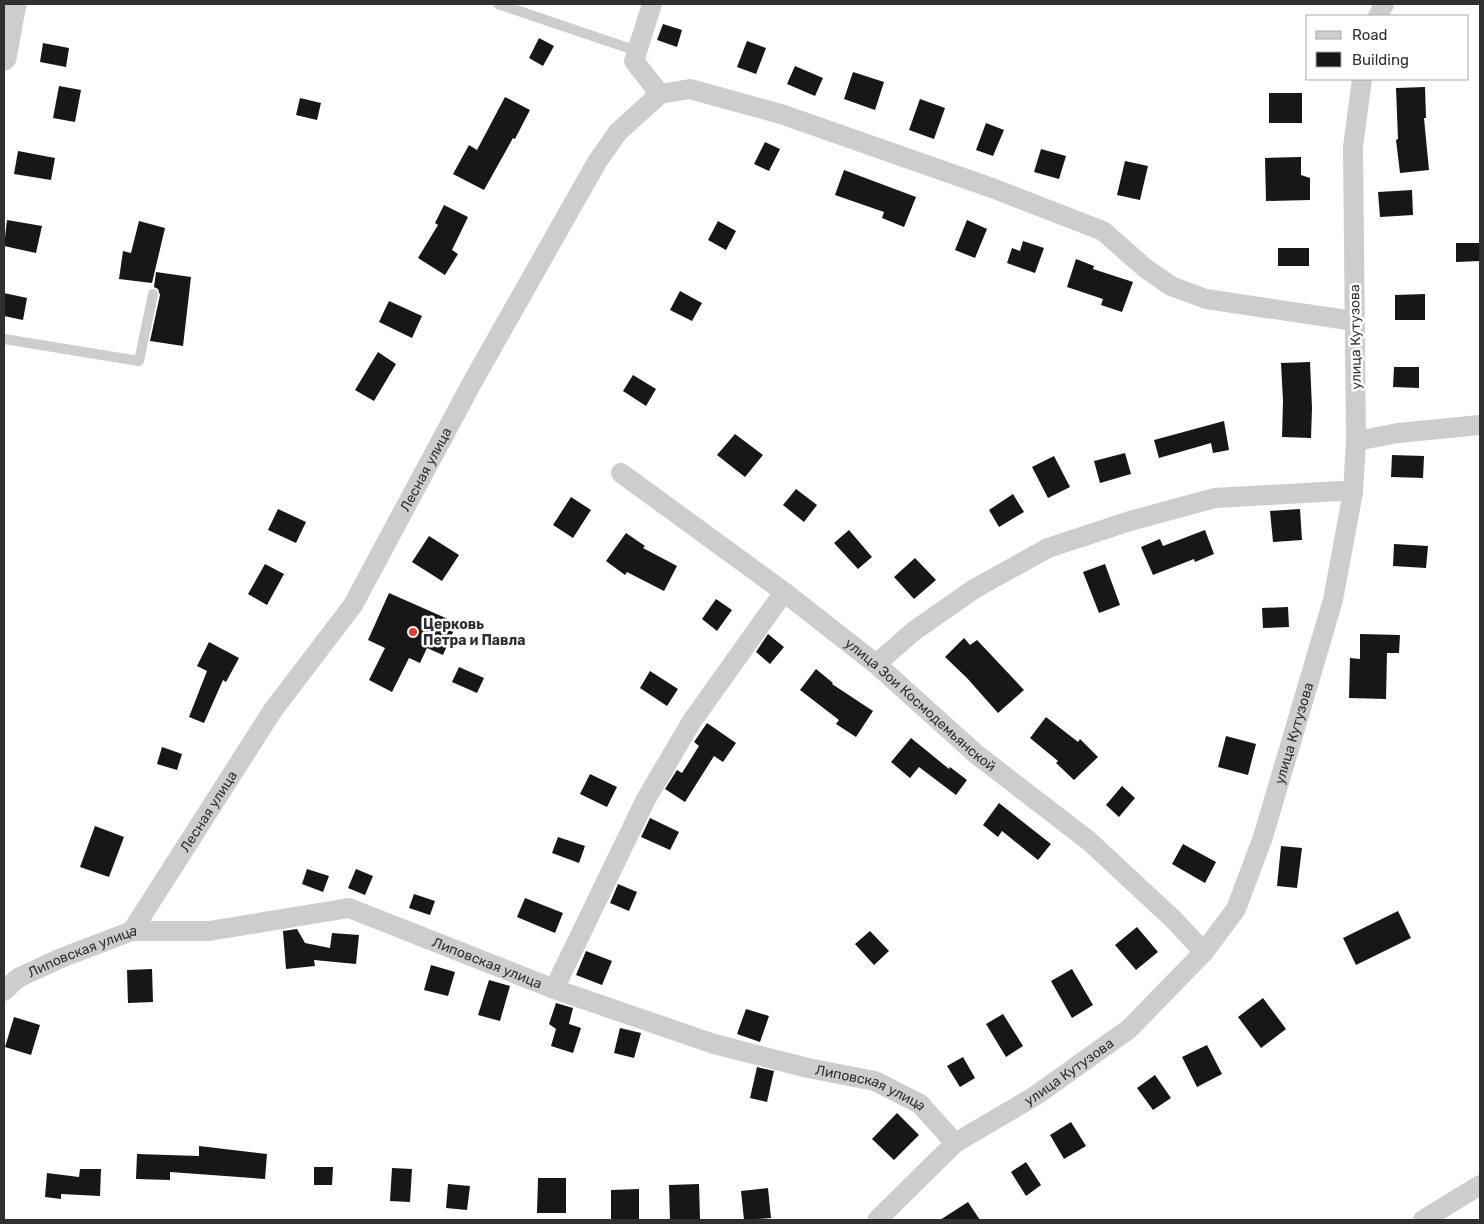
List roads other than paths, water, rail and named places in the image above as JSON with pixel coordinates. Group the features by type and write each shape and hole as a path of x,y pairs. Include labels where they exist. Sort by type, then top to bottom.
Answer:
{"street":[{"path":"4,58 14,4"},
{"path":"652,4 634,61 660,94 690,89 781,114 992,188 1103,231 1144,268 1170,286 1206,299 1354,321"},
{"name":"улица Кутузова","path":"877,1220 955,1143 1035,1096 1129,1029 1204,952 1236,909 1263,837 1334,600 1353,492 1356,441 1353,147 1362,80"},
{"name":"Лесная улица","path":"132,931 273,710 353,604 473,381 597,162 618,132 660,94"},
{"path":"1356,441 1398,433 1480,425"},
{"name":"улица Зои Космодемьянской","path":"621,474 784,592 876,664 976,754 1089,841 1173,919 1204,952"},
{"path":"876,664 914,632 974,589 1048,548 1130,521 1215,498 1340,490 1353,492"},
{"path":"554,989 646,799 692,721 784,592"},
{"name":"Липовская улица","path":"4,991 18,978 61,958 132,931 209,931 349,908 554,989 714,1044 808,1068 875,1082 920,1104 955,1143"},
{"path":"1423,1220 1480,1185"}],"lane":[{"path":"498,4 637,51"},
{"path":"4,339 139,360 153,294"}],"place":[{"name":"Церковь Петра и Павла","path":"413,632"}]}
